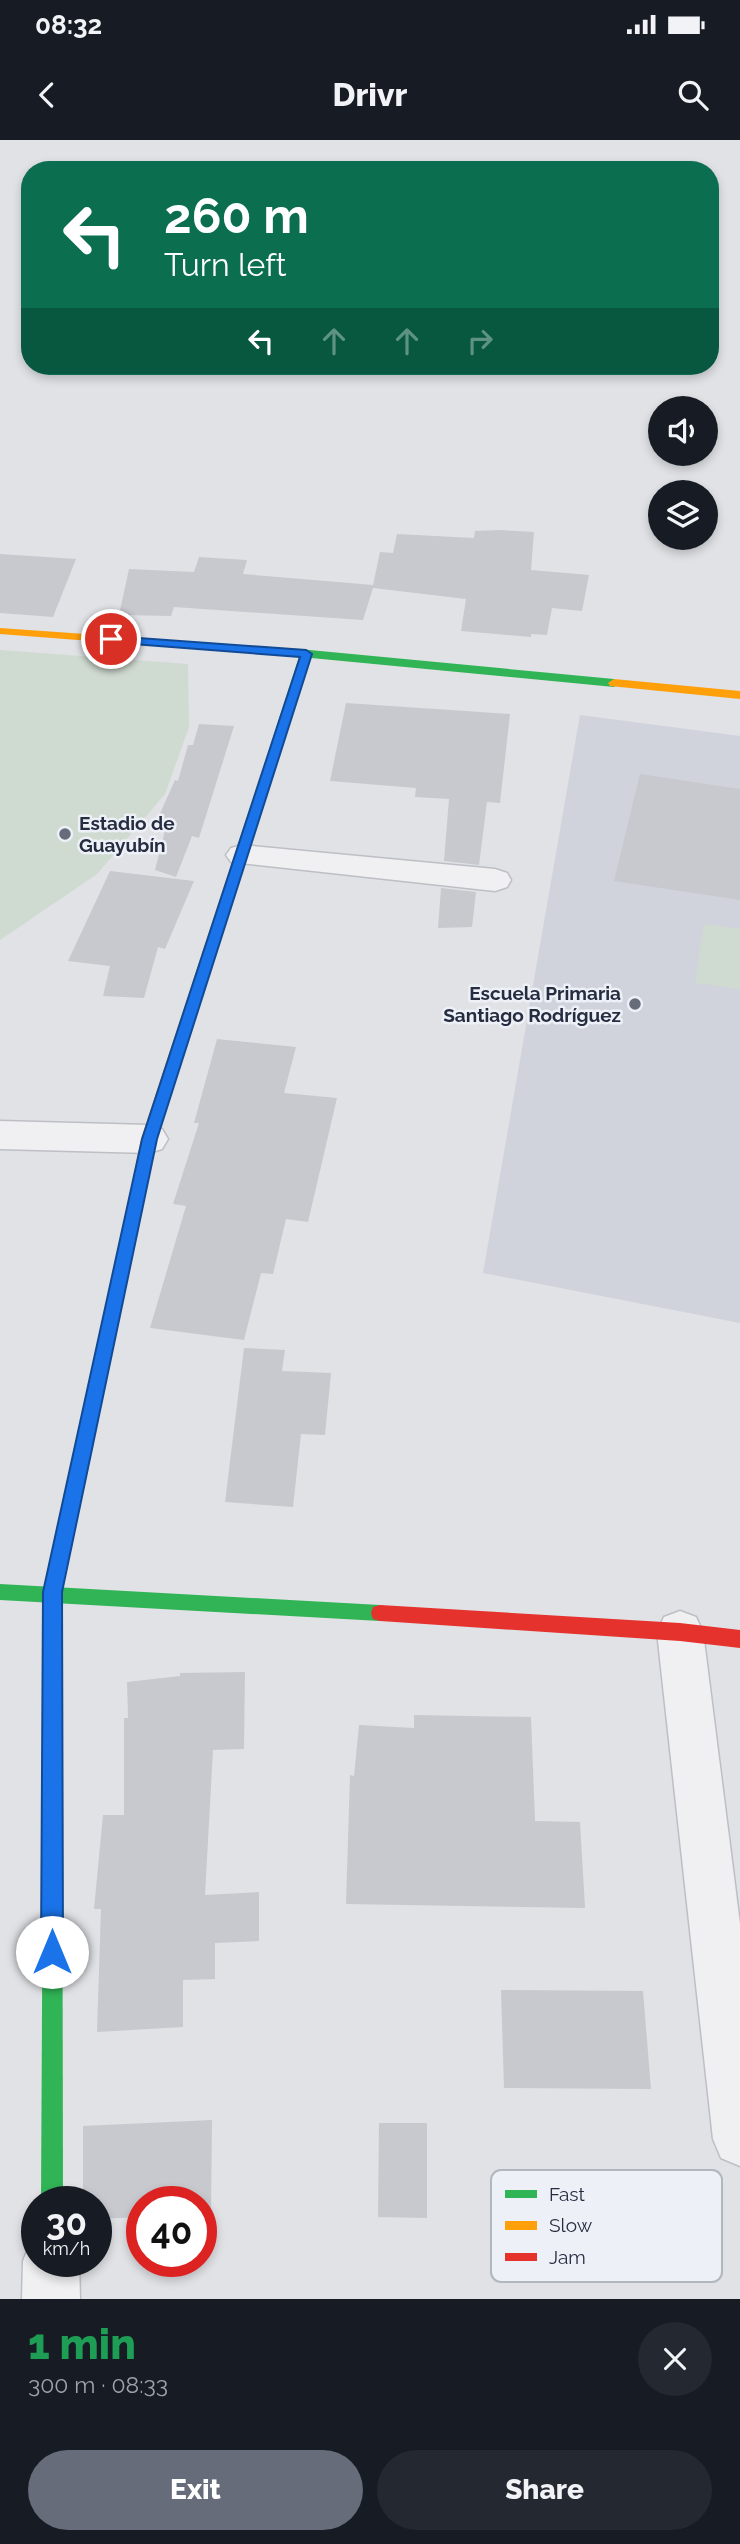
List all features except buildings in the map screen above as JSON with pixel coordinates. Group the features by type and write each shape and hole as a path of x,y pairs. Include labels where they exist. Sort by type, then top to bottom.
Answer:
{"street":[{"path":"0,631 306,654 740,695"},
{"path":"51,2186 52,1592 149,1139 306,654"},
{"path":"242,855 495,880"},
{"path":"0,1135 149,1139"},
{"path":"0,1592 52,1592 680,1632 740,1639"},
{"path":"680,1632 740,2138"},
{"path":"51,2277 51,2299"}],"shaded area":[{"name":"Estadio de Guayubín","path":"0,650 188,664 189,727 165,794 97,874 0,940"},
{"name":"Escuela Primaria Santiago Rodríguez","path":"580,715 740,736 740,1323 483,1273"},
{"path":"704,924 740,929 740,989 695,983"}],"traffic: fast":[{"path":"299,653 614,683"},
{"path":"274,753 306,654"},
{"path":"0,1592 380,1613"},
{"path":"52,2186 53,1627"}],"traffic: slow":[{"path":"0,631 299,653"},
{"path":"614,683 740,695"},
{"path":"139,1188 149,1139 274,753"}],"traffic: jam":[{"path":"53,1627 53,1593 139,1188"},
{"path":"380,1613 680,1632 740,1639"}],"place":[{"name":"Estadio de Guayubín","path":"65,834"},
{"name":"Escuela Primaria Santiago Rodríguez","path":"635,1004"}],"route":[{"path":"52,1952 52,1592 149,1139 306,654 111,639"}]}
